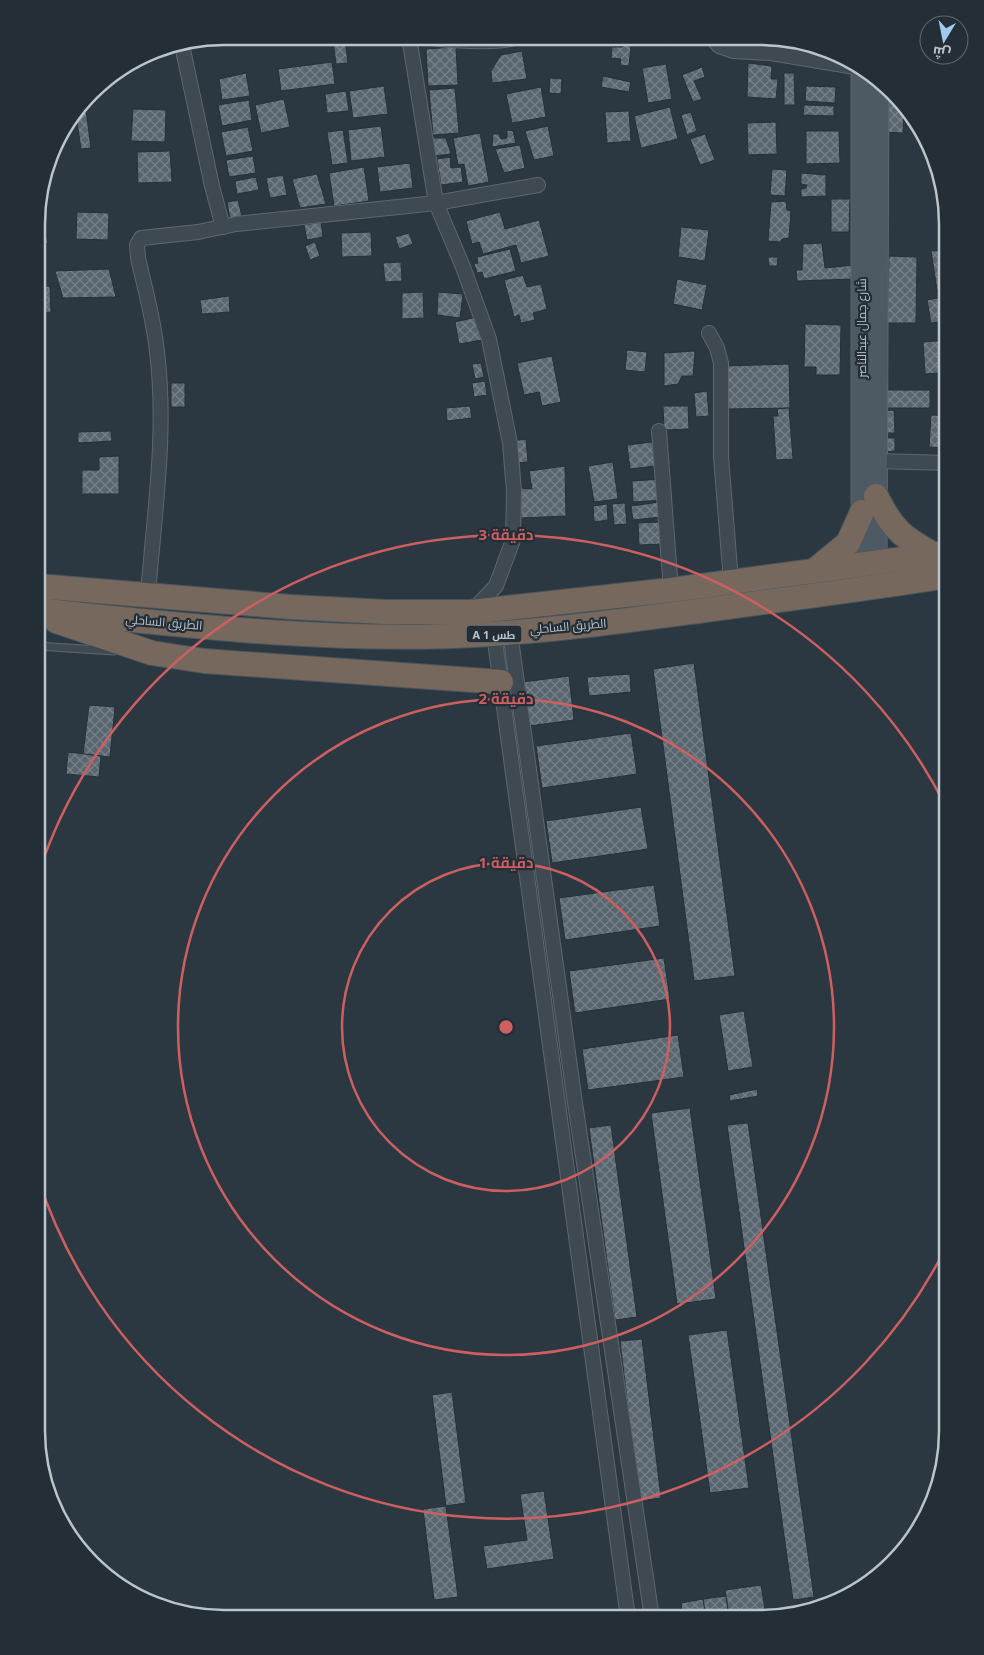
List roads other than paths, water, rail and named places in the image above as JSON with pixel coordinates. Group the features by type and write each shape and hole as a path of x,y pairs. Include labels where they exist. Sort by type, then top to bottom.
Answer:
{"highway":[{"path":"814,571 848,543 869,504 905,539 939,553"},
{"name":"الطريق الساحلي","path":"45,587 291,607 385,612 470,612 672,590 939,554"},
{"name":"الطريق الساحلي","path":"45,611 173,624 376,636 502,633 629,620 939,577"},
{"path":"45,618 152,653 204,661 501,682"}],"main road":[{"name":"شارع جمال عبدالناصر","path":"860,75 869,588"},
{"name":"شارع جمال عبدالناصر","path":"869,504 876,461 879,90"}],"street":[{"path":"410,45 436,203 463,267 489,339 508,432 512,472 513,540 507,562 496,586 470,612"},
{"path":"718,45 733,51 771,53 843,65"},
{"path":"183,50 212,186 224,227"},
{"path":"148,595 159,453 160,396 157,352 137,246 140,238 178,234 236,224 436,203 538,185"},
{"path":"708,333 717,348 721,363 721,457 732,581"},
{"path":"659,431 672,590"},
{"path":"876,461 939,463"},
{"path":"502,633 501,682 559,1098 627,1610"},
{"path":"502,633 651,1610"},
{"path":"559,1098 574,1096"},
{"path":"597,1386 616,1383"}],"lane":[{"path":"45,646 152,653"}]}
